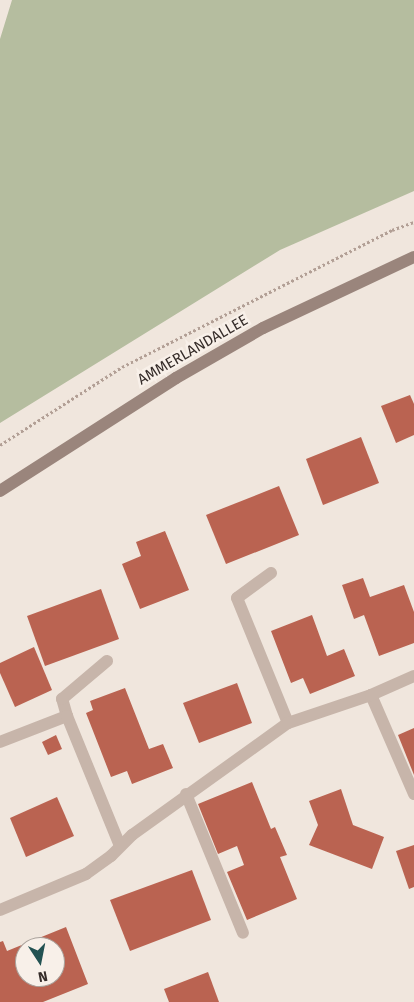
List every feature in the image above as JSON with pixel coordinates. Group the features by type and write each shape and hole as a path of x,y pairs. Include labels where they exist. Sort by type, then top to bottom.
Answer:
{"main road":[{"name":"AMMERLANDALLEE","path":"0,491 184,373 264,328 414,257"}],"street":[{"path":"271,573 237,598 288,724"},
{"path":"107,661 62,699 120,846"},
{"path":"0,910 86,874 186,794 288,724 371,695 414,676"},
{"path":"371,695 414,794"},
{"path":"0,742 68,716"},
{"path":"186,794 243,933"}],"path":[{"path":"0,445 122,368 392,230 414,222"}],"green space":[{"path":"12,0 414,0 414,191 280,250 0,423 0,39"}],"building":[{"path":"410,395 414,404 414,435 396,443 381,406"},
{"path":"361,437 379,483 323,505 306,459"},
{"path":"279,486 299,535 226,564 206,515"},
{"path":"165,531 189,590 140,609 122,564 141,556 136,542"},
{"path":"363,578 370,597 404,585 414,612 414,643 379,656 364,615 354,619 342,585"},
{"path":"101,589 119,639 45,666 27,616"},
{"path":"312,615 327,656 344,649 355,676 310,694 303,678 291,683 271,631"},
{"path":"34,647 52,690 15,707 0,673 0,663"},
{"path":"237,683 252,723 199,743 183,703"},
{"path":"125,688 149,749 163,744 173,768 132,784 127,771 111,777 86,713 93,710 90,701"},
{"path":"414,728 414,775 398,735"},
{"path":"56,735 62,749 48,755 42,742"},
{"path":"252,782 271,829 275,827 287,855 280,857 297,899 247,920 227,872 244,865 237,846 218,854 198,804"},
{"path":"341,789 353,825 384,837 372,869 309,845 318,825 309,801"},
{"path":"57,797 74,836 26,857 10,818"},
{"path":"414,845 414,887 409,889 396,851"},
{"path":"192,870 211,920 130,951 110,900"},
{"path":"66,927 88,984 43,1002 0,1002 0,942 3,941 7,951 15,948 15,987 65,987 65,937 41,937"},
{"path":"208,972 219,1002 169,1002 164,989"}]}
